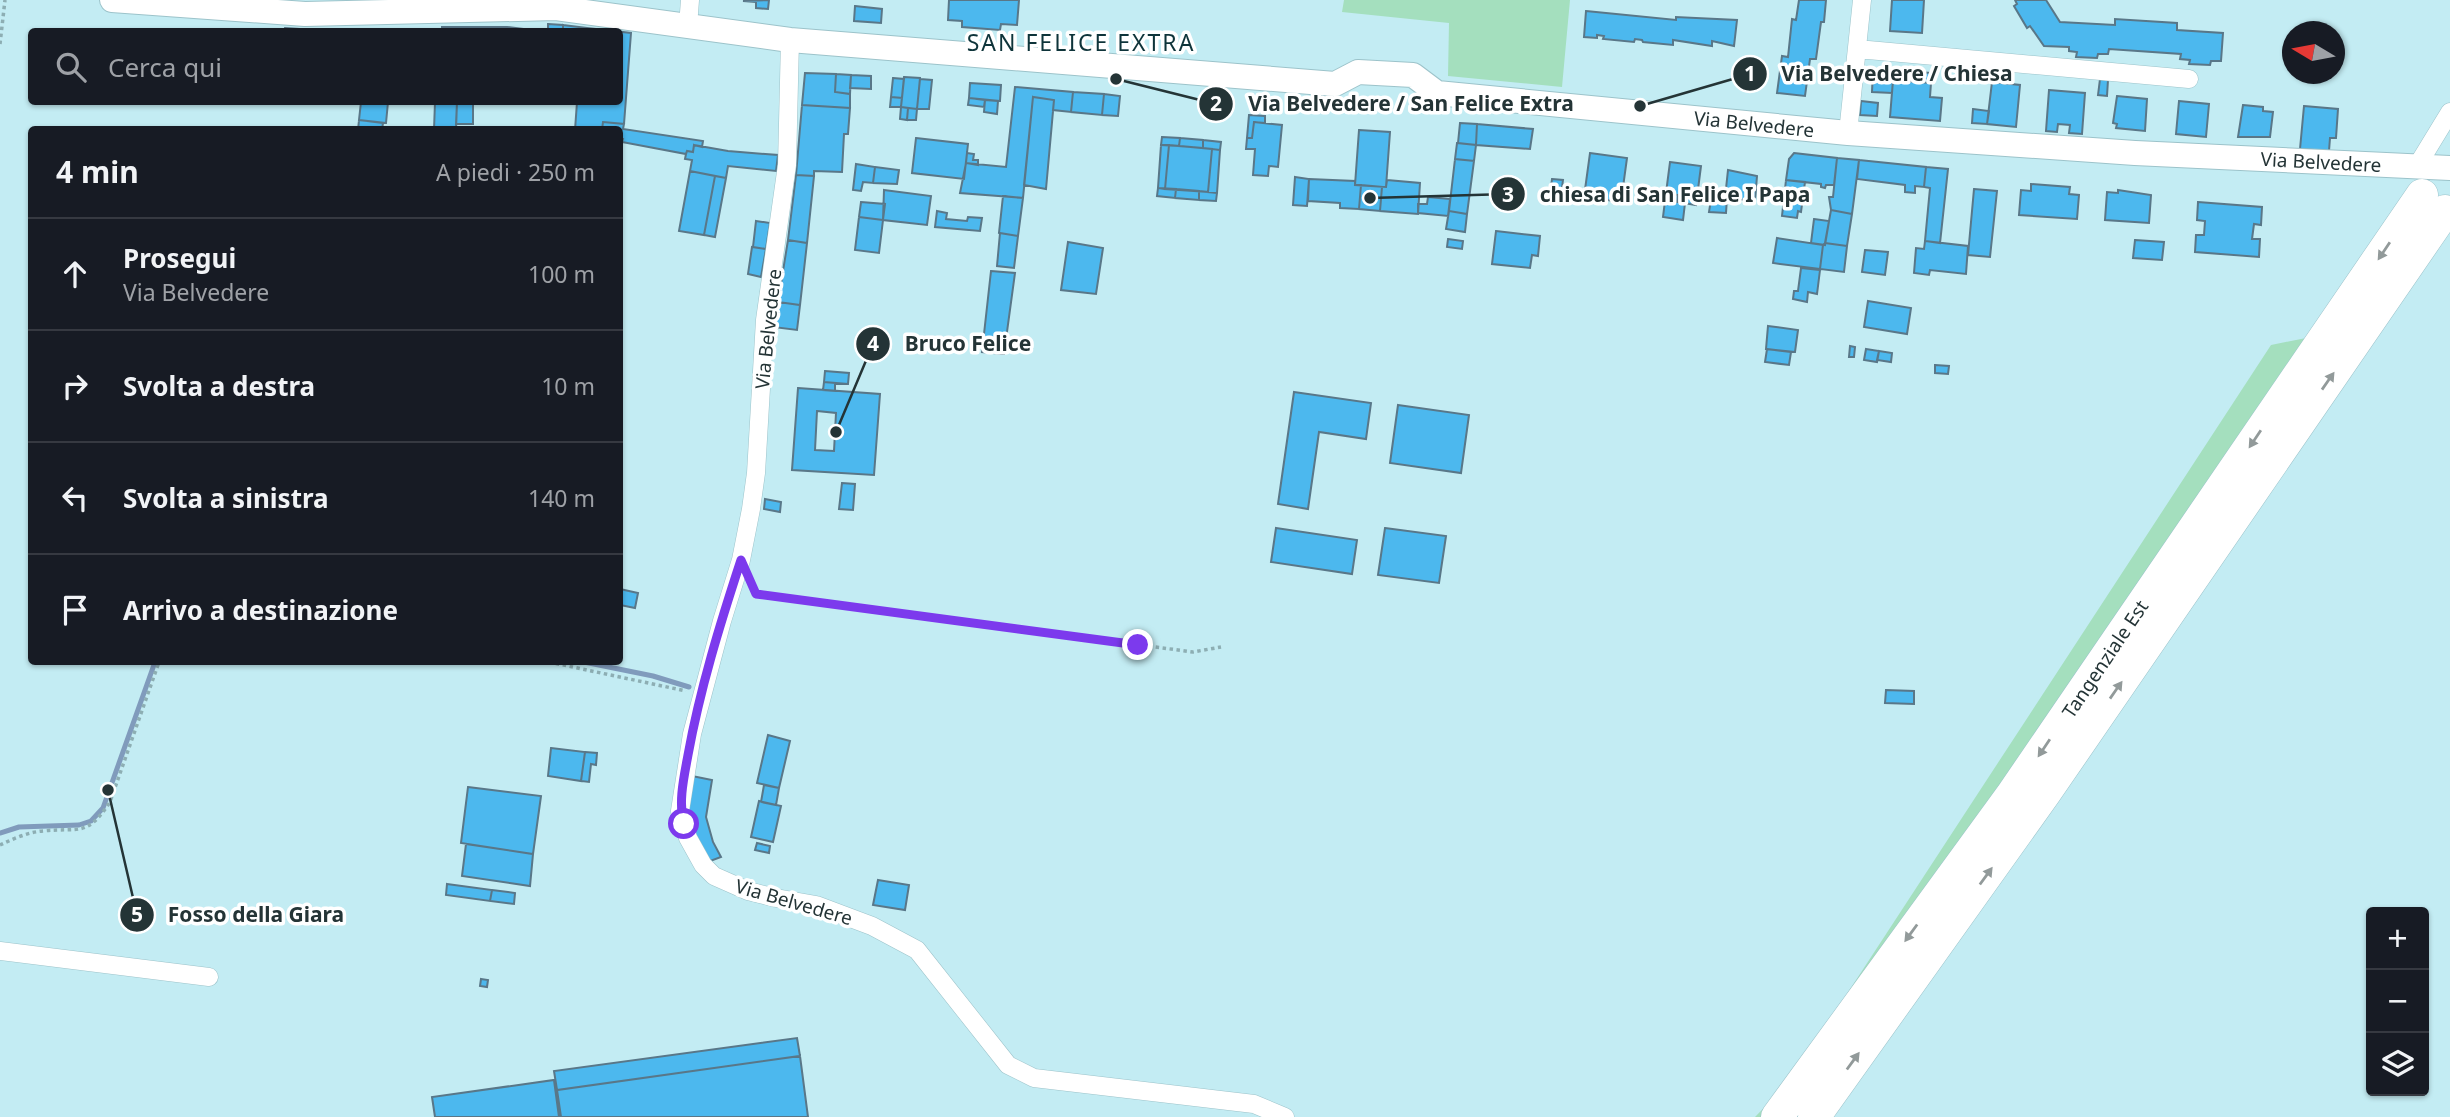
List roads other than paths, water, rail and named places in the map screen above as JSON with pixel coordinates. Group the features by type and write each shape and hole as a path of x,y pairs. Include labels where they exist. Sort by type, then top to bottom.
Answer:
{"highway":[{"name":"Tangenziale Est","path":"1777,1117 2019,785 2428,191"},
{"name":"Tangenziale Est","path":"1814,1117 2045,793 2428,191"}],"street":[{"name":"Via Belvedere","path":"112,0 169,2 305,14 556,8 790,40 1335,85 1358,72 1413,75 1437,93 1848,133 2135,153 2428,191 2450,168"},
{"path":"688,26 690,0"},
{"path":"1848,133 1862,0"},
{"name":"Via Belvedere","path":"790,40 788,165 765,320 756,472 741,560 692,734 680,811 688,838 703,865 715,876 748,891 816,905 872,926 917,950 1007,1065 1034,1078 1254,1104 1285,1117"},
{"path":"1857,49 2189,79"},
{"path":"2428,191 2450,112"},
{"path":"0,951 209,978"}],"waterway":[{"path":"0,833 19,827 79,825 91,821 103,808 154,665"},
{"path":"599,665 653,676 689,687"}],"place":[{"name":"Via Belvedere / San Felice Extra","path":"1116,79"},
{"name":"Via Belvedere / Chiesa","path":"1640,106"},
{"name":"chiesa di San Felice I Papa","path":"1370,198"},
{"name":"Bruco Felice","path":"836,432"},
{"name":"Fosso della Giara","path":"108,790"}],"district":[{"name":"SAN FELICE EXTRA","path":"1081,42"}]}
